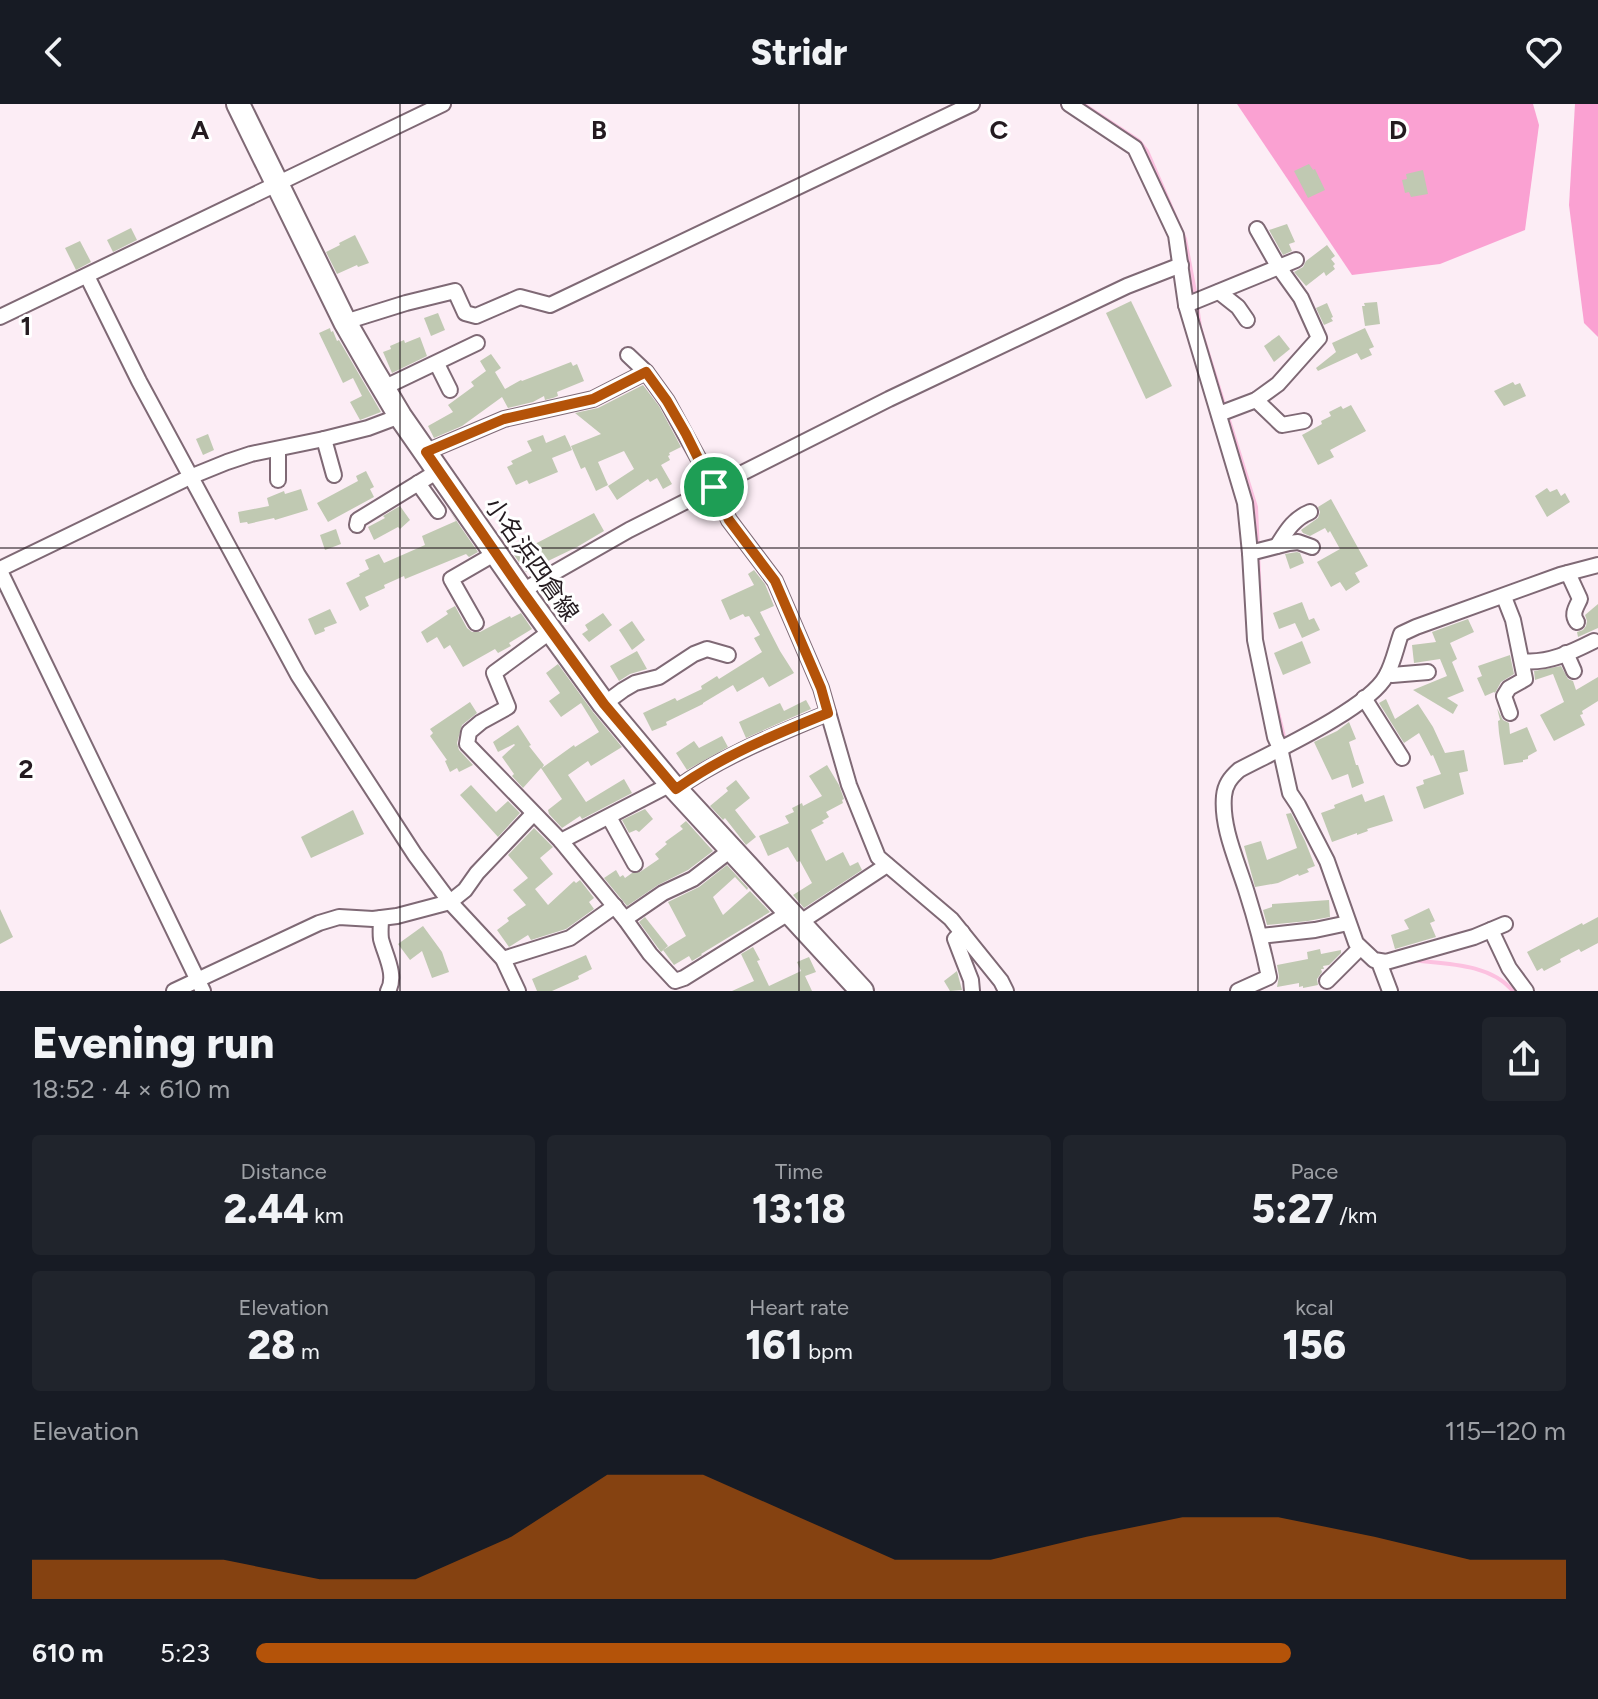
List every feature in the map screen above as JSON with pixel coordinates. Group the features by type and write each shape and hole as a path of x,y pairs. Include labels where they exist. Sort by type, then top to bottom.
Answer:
{"main road":[{"name":"小名浜四倉線","path":"238,104 345,322 383,388 522,591 604,704 673,787 795,918 856,989"}],"street":[{"path":"0,317 443,104"},
{"path":"345,322 455,291 465,313 476,316 520,297 550,305 972,104"},
{"path":"1069,104 1135,148 1176,235 1181,265 1224,412 1245,503 1262,550 1257,651 1275,737 1284,746 1290,793 1327,861 1360,948 1392,960 1474,937 1498,927 1509,968 1526,991"},
{"path":"1224,412 1256,400 1278,384 1319,338 1301,298 1257,229"},
{"path":"1193,302 1296,260"},
{"path":"522,591 629,530 959,365 1127,286 1181,265"},
{"path":"87,276 139,381 298,675 415,855 450,902 503,959 518,991"},
{"path":"1219,292 1238,307 1247,320"},
{"path":"383,388 477,343"},
{"path":"628,355 646,372 667,401 729,520 775,581 821,688 849,785 878,857 951,919 1006,991"},
{"path":"437,364 450,390"},
{"path":"357,525 358,520 418,483 432,462 504,419 593,399 646,372"},
{"path":"1256,400 1282,425 1304,421"},
{"path":"200,986 0,570 227,462 368,428 400,416"},
{"path":"324,439 334,475"},
{"path":"278,449 278,480"},
{"path":"418,483 438,511"},
{"path":"1262,550 1301,515 1310,512"},
{"path":"1262,550 1298,542 1312,547"},
{"path":"476,623 451,579 496,553"},
{"path":"1238,991 1270,984 1261,936 1226,825 1223,799 1230,778 1239,770 1340,716 1364,698 1386,678 1401,634 1598,565"},
{"path":"1568,573 1580,599 1573,612 1577,622"},
{"path":"1504,597 1513,620 1525,679 1509,688 1504,696 1510,713"},
{"path":"551,631 494,673 508,707 469,732 467,744 561,841 675,981 687,985 887,865"},
{"path":"1522,661 1546,661 1594,641"},
{"path":"604,704 635,683 659,677 694,654 707,649 728,655"},
{"path":"1566,653 1574,671"},
{"path":"1388,673 1428,672"},
{"path":"1364,698 1402,758"},
{"path":"561,841 764,739 828,713"},
{"path":"174,991 200,986 319,923 339,917 397,916 450,902 465,890 533,814"},
{"path":"609,817 635,864"},
{"path":"625,919 663,893 693,879 732,849"},
{"path":"503,959 570,938 615,906"},
{"path":"381,918 381,936 392,979 388,991"},
{"path":"1261,936 1348,923"},
{"path":"962,932 955,939 971,980 972,991"},
{"path":"1327,981 1360,948"},
{"path":"1390,991 1392,960"}],"shaded area":[{"path":"1237,104 1533,104 1539,125 1525,230 1440,264 1352,275"},
{"path":"1575,104 1598,104 1598,337 1584,323 1569,205"}],"building":[{"path":"1309,164 1315,169 1325,190 1308,198 1294,171"},
{"path":"1423,170 1428,194 1411,197 1409,192 1405,193 1402,180 1407,179 1406,174"},
{"path":"1287,224 1295,242 1289,244 1292,251 1283,255 1269,230"},
{"path":"131,228 137,240 113,252 107,240"},
{"path":"355,235 369,263 337,274 326,252"},
{"path":"80,241 91,262 76,270 65,248"},
{"path":"1327,245 1335,256 1331,259 1335,269 1326,276 1324,272 1306,286 1294,272"},
{"path":"1131,301 1172,386 1146,399 1106,313"},
{"path":"1377,302 1380,324 1365,326 1362,306"},
{"path":"1327,303 1333,321 1324,325 1316,308"},
{"path":"438,313 445,330 431,336 424,318"},
{"path":"330,328 381,412 360,420 350,402 362,396 353,378 343,383 319,333"},
{"path":"1365,328 1374,347 1369,349 1372,355 1361,360 1357,353 1318,371 1316,368 1336,352 1332,343"},
{"path":"1279,335 1290,349 1274,362 1264,346"},
{"path":"420,337 427,356 392,373 383,352 404,340 405,343"},
{"path":"491,354 501,368 495,372 505,389 571,362 573,366 577,364 584,381 557,392 558,396 553,398 545,400 544,396 508,408 502,397 462,426 434,438 428,426 453,412 448,405 474,386 471,382 486,371 480,361"},
{"path":"1513,382 1515,385 1520,383 1526,396 1504,406 1494,391"},
{"path":"643,385 659,406 681,447 669,453 670,460 661,465 672,484 663,489 657,478 650,482 648,479 617,500 608,486 634,469 624,451 598,462 608,485 596,491 585,467 581,469 571,446 601,434 575,413 598,408"},
{"path":"1351,405 1366,431 1330,450 1334,457 1318,465 1302,435 1322,424 1321,421 1331,416 1329,412"},
{"path":"208,434 214,450 203,455 196,439"},
{"path":"543,435 546,443 565,435 572,450 552,458 558,472 529,484 527,480 516,485 507,467 513,464 511,461 532,451 527,441"},
{"path":"366,471 374,487 370,489 374,497 328,522 317,503 358,481 356,476"},
{"path":"1547,488 1550,492 1557,489 1561,496 1565,493 1570,502 1547,517 1535,496"},
{"path":"301,489 308,510 275,520 240,523 238,512 269,506 267,498 284,491 285,494"},
{"path":"1331,499 1368,566 1355,573 1360,582 1346,591 1340,582 1331,587 1317,562 1340,549 1330,531 1328,533 1325,528 1310,536 1301,530 1318,518 1318,507"},
{"path":"400,506 410,520 400,529 398,527 374,540 368,527"},
{"path":"449,510 478,552 384,585 385,588 365,597 369,606 360,611 346,583 369,569 365,560 379,554 384,563 425,545 422,536 456,521"},
{"path":"594,513 604,531 540,568 537,564 526,572 514,555"},
{"path":"336,529 341,544 325,550 320,535"},
{"path":"1297,552 1304,563 1290,569 1285,554"},
{"path":"754,570 765,584 774,606 760,612 794,673 769,687 763,677 737,692 733,685 652,731 643,713 702,689 701,686 717,676 719,679 762,652 754,638 760,635 749,616 743,614 730,620 721,600 754,585 748,574"},
{"path":"1302,602 1309,620 1314,618 1320,630 1302,638 1295,623 1279,629 1273,613"},
{"path":"1598,604 1598,628 1578,637 1577,632 1586,626 1585,615"},
{"path":"455,606 472,632 480,632 521,613 532,629 509,643 511,646 498,653 495,649 463,667 450,645 444,649 437,637 427,643 421,632"},
{"path":"330,609 337,623 315,635 308,619"},
{"path":"603,613 612,625 589,642 582,634 588,630 585,625"},
{"path":"1468,619 1474,632 1450,643 1457,659 1452,662 1464,691 1447,698 1458,705 1453,714 1413,690 1447,676 1440,659 1414,663 1412,645 1436,642 1432,632"},
{"path":"632,621 645,640 632,650 619,630"},
{"path":"1302,641 1311,663 1283,675 1274,653"},
{"path":"637,651 647,669 619,681 610,666"},
{"path":"1510,655 1514,674 1501,682 1495,693 1485,696 1477,678 1482,676 1478,666"},
{"path":"558,664 622,747 591,766 588,761 568,775 586,802 624,779 632,793 582,819 580,816 562,828 548,810 562,799 541,768 523,788 502,757 515,745 498,752 493,742 518,725 544,765 542,768 599,732 581,703 561,717 549,701 560,693 546,673"},
{"path":"1561,666 1576,690 1598,677 1598,701 1582,711 1580,715 1585,725 1554,741 1540,715 1564,702 1553,674 1535,680 1534,671"},
{"path":"1386,699 1395,719 1418,704 1445,753 1464,750 1468,771 1459,773 1464,794 1424,809 1416,787 1424,784 1423,780 1441,774 1419,733 1404,743 1379,703"},
{"path":"806,700 811,709 746,738 739,722 780,703 784,711"},
{"path":"470,702 477,713 462,725 457,743 459,750 473,765 459,772 457,768 450,772 447,760 430,736 433,733 430,729"},
{"path":"1497,708 1503,720 1509,723 1510,734 1527,727 1537,751 1523,762 1504,765"},
{"path":"1349,722 1356,739 1349,742 1364,783 1352,788 1348,774 1332,780 1314,742"},
{"path":"722,736 728,747 687,770 676,753 694,741 699,748"},
{"path":"827,765 844,799 843,803 826,812 829,817 822,821 824,823 811,830 826,861 843,852 850,866 858,862 862,870 804,908 793,895 812,883 800,861 797,862 788,847 768,856 759,836 789,823 785,816 794,812 792,808 822,796 809,776"},
{"path":"736,780 750,798 735,810 756,837 746,845 725,818 723,820 710,806"},
{"path":"471,785 496,812 508,801 520,813 498,837 460,795"},
{"path":"1362,794 1365,802 1384,795 1393,821 1332,842 1321,813"},
{"path":"645,809 653,819 639,832 629,833 622,820"},
{"path":"353,810 364,834 311,858 301,837"},
{"path":"1291,813 1315,866 1299,876 1255,887 1244,846 1261,841 1267,860 1297,848 1286,814"},
{"path":"686,821 713,851 688,870 627,906 604,878 616,870 620,877 623,875 625,878 659,859 655,854 683,829 680,826"},
{"path":"534,828 553,847 540,858 553,874 535,889 548,905 574,881 580,880 594,898 589,902 594,909 566,929 531,940 528,935 509,947 497,930 509,921 507,918 526,905 513,890 528,878 508,855"},
{"path":"727,865 748,888 735,877 713,897 723,915 750,891 770,912 692,961 689,956 674,965 663,950 686,936 668,902 699,887"},
{"path":"1329,900 1330,917 1267,925 1263,910 1272,907 1272,904"},
{"path":"1429,908 1435,921 1430,923 1436,937 1395,949 1391,935 1409,929 1404,920"},
{"path":"0,909 13,937 0,944"},
{"path":"645,917 668,946 661,952 639,922"},
{"path":"1598,917 1598,943 1581,952 1579,949 1544,971 1542,968 1537,971 1527,952"},
{"path":"423,926 442,952 449,972 432,978 422,951 410,960 398,944"},
{"path":"753,947 769,986 801,971 797,962 809,957 816,972 805,976 812,991 732,991 754,981 741,954"},
{"path":"1320,949 1321,954 1341,950 1341,953 1329,965 1323,966 1317,979 1318,985 1303,988 1299,987 1299,983 1277,987 1277,965 1308,959 1307,952"},
{"path":"586,955 592,969 578,976 579,979 552,991 537,991 532,979"},
{"path":"957,971 962,990 950,991 944,981"}],"waterway":[{"path":"1083,104 1139,141 1147,151 1185,239 1196,297"},
{"path":"1197,305 1200,327 1256,507 1262,644"},
{"path":"1269,676 1285,741"},
{"path":"1411,960 1480,970 1513,991"}],"route":[{"path":"646,372 667,401 714,487 729,520 775,581 821,688 828,713 764,739 692,777 676,789 604,704 426,452 504,419 593,399 646,372"}]}
